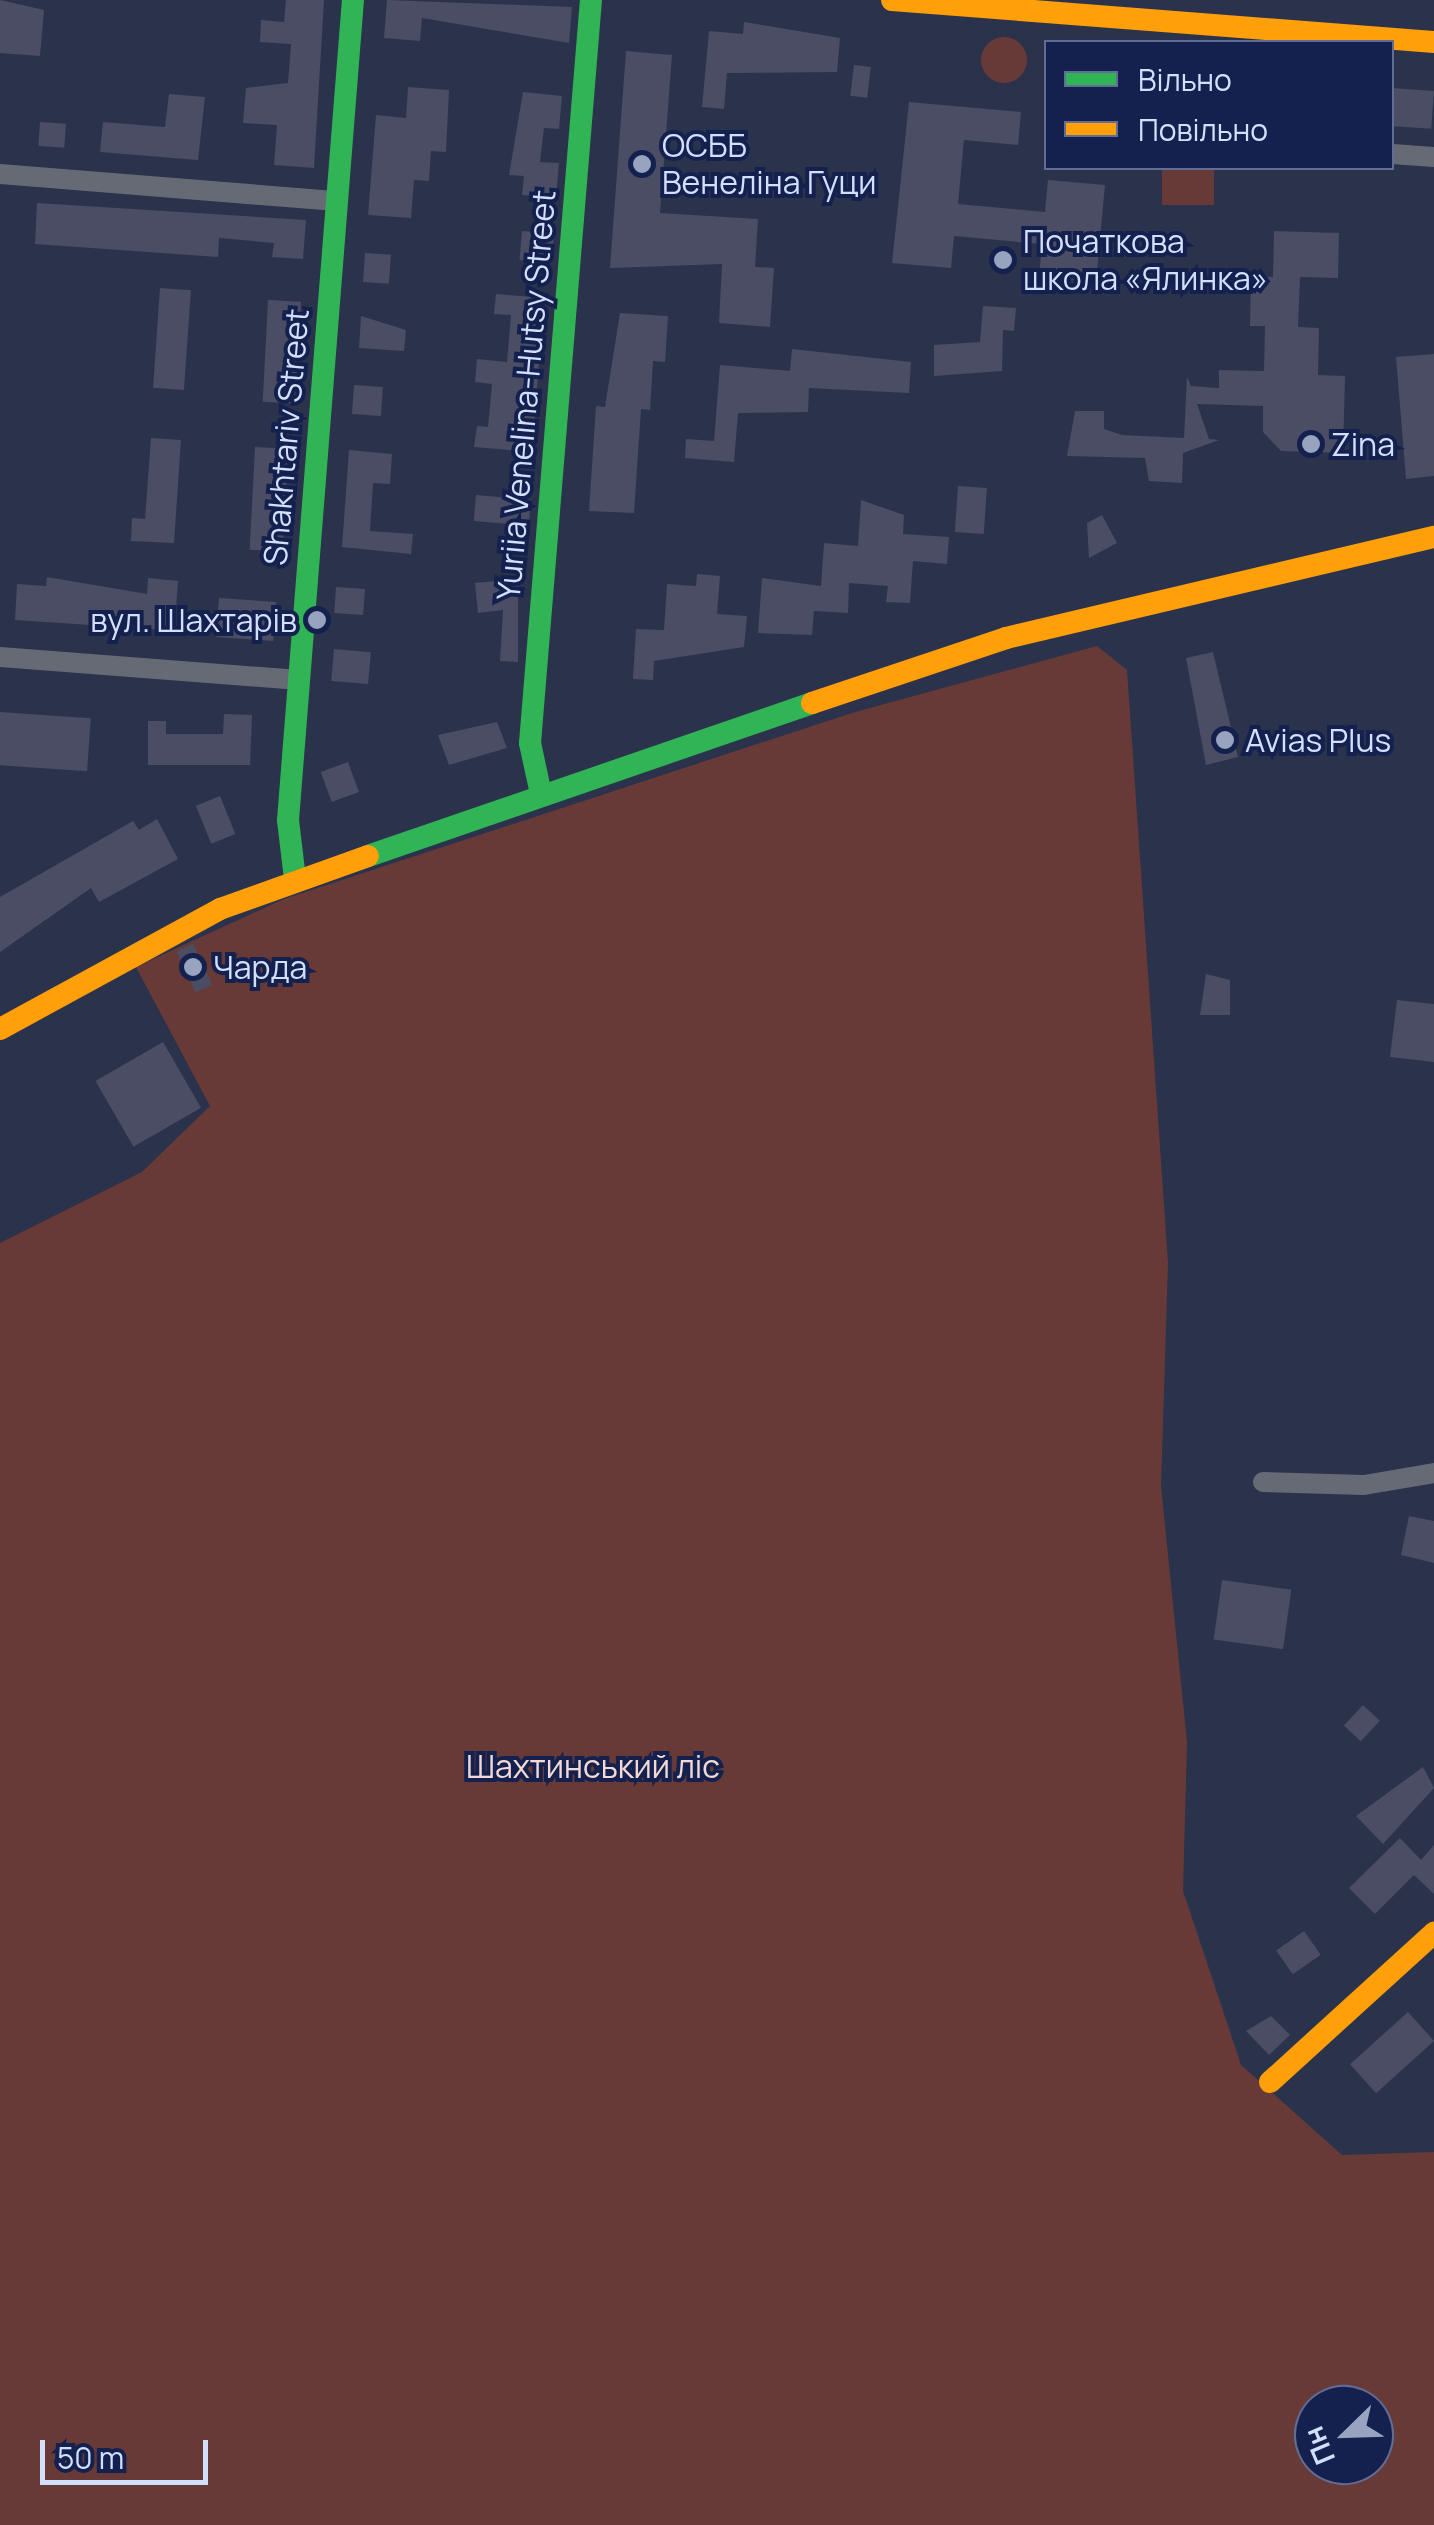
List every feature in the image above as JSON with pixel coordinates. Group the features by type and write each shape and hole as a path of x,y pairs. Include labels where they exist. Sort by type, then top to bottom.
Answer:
{"street":[{"name":"Shakhtariv Street","path":"295,879 288,820 354,0"},
{"name":"Yuriia Venelina-Hutsy Street","path":"541,794 530,743 591,0"},
{"path":"892,0 1434,42"},
{"path":"1394,154 1434,157"},
{"path":"0,174 338,200"},
{"path":"0,1029 132,952 295,879 541,794 961,652 1124,609 1434,537"},
{"path":"0,657 299,680"},
{"path":"1263,1482 1364,1485 1434,1472"},
{"path":"1270,2082 1429,1941"}],"green space":[{"path":"1004,37 1020,44 1027,60 1020,76 1004,83 988,76 981,60 988,44"},
{"path":"1162,170 1214,170 1214,205 1162,205"},
{"name":"Шахтинський ліс","path":"1097,646 1127,670 1168,1263 1161,1486 1187,1742 1183,1891 1241,2065 1342,2155 1434,2152 1434,2525 0,2525 0,1243 142,1172 210,1106 136,967 284,899 852,713"}],"building":[{"path":"0,0 44,10 40,56 0,53"},
{"path":"286,0 324,0 314,168 274,165 277,125 243,123 246,88 288,83 291,44 260,42 261,20 284,22"},
{"path":"387,0 572,7 569,43 422,18 420,41 384,38"},
{"path":"744,22 840,38 837,72 727,73 724,109 702,107 709,31 743,34"},
{"path":"626,51 672,55 660,213 758,219 755,267 774,268 770,327 719,323 722,264 610,268"},
{"path":"854,65 871,67 867,98 850,96"},
{"path":"408,87 449,90 446,152 431,151 429,181 414,180 411,218 368,215 376,115 406,118"},
{"path":"1394,88 1434,91 1431,129 1394,126"},
{"path":"523,92 562,96 559,129 544,128 540,162 559,163 556,198 522,195 524,176 509,175"},
{"path":"169,94 205,97 198,160 100,152 103,122 165,127"},
{"path":"909,102 1021,112 1018,145 964,140 958,204 1045,212 1048,180 1105,185 1096,282 1039,276 1042,244 954,236 951,268 892,263"},
{"path":"40,122 66,124 64,148 38,146"},
{"path":"37,203 306,220 303,259 272,257 274,243 219,238 218,257 35,244"},
{"path":"522,231 554,234 551,263 519,260"},
{"path":"1274,231 1339,233 1338,278 1300,277 1298,327 1319,328 1318,375 1345,376 1343,453 1281,451 1263,432 1263,406 1197,404 1209,439 1219,440 1183,453 1182,483 1149,481 1145,458 1067,456 1075,411 1104,411 1104,429 1122,435 1184,438 1187,377 1191,386 1219,388 1219,370 1264,371 1265,326 1250,326 1251,276 1273,277"},
{"path":"365,253 391,255 389,284 363,282"},
{"path":"160,288 191,290 184,390 153,388"},
{"path":"496,294 544,298 532,452 474,447 477,426 488,427 492,384 475,382 477,359 507,362 511,315 494,314"},
{"path":"268,300 301,302 296,404 263,402"},
{"path":"983,306 1016,308 1014,331 1003,330 1002,371 934,376 934,345 980,342"},
{"path":"620,313 668,316 665,362 653,361 650,410 641,409 634,513 589,511 596,406 605,407"},
{"path":"361,316 406,330 404,351 359,348"},
{"path":"792,349 911,362 909,393 809,388 808,412 738,413 734,462 685,458 686,439 714,441 720,365 790,371"},
{"path":"1434,354 1434,476 1406,479 1396,357"},
{"path":"354,385 383,387 381,416 352,414"},
{"path":"151,438 181,440 174,543 131,541 132,518 145,519"},
{"path":"255,447 288,449 283,552 250,550"},
{"path":"349,450 392,454 390,484 373,483 370,531 413,534 411,554 342,547"},
{"path":"958,486 987,488 984,534 955,532"},
{"path":"476,495 531,500 529,526 474,521"},
{"path":"861,500 904,515 903,534 949,537 947,564 913,561 910,603 886,602 888,586 849,583 848,613 814,611 812,635 758,633 762,578 821,586 824,543 858,546"},
{"path":"1102,515 1117,543 1089,558 1087,523"},
{"path":"697,574 720,576 717,614 747,616 744,647 654,661 653,680 633,679 636,629 664,630 667,584 696,586"},
{"path":"47,577 147,594 148,578 178,581 175,622 166,630 15,620 17,584 46,586"},
{"path":"518,579 518,662 500,661 503,610 478,613 475,583"},
{"path":"336,587 365,589 363,615 334,613"},
{"path":"219,598 276,602 273,641 216,637"},
{"path":"334,649 371,652 368,684 331,681"},
{"path":"1213,652 1238,757 1206,765 1186,658"},
{"path":"0,712 91,718 87,771 0,765"},
{"path":"224,714 252,715 250,765 148,765 148,721 166,721 166,734 223,734"},
{"path":"497,722 507,748 449,765 438,735"},
{"path":"348,762 359,792 332,802 321,772"},
{"path":"220,796 235,834 211,844 196,806"},
{"path":"157,819 178,859 99,902 91,888 0,952 0,897 133,821 139,830"},
{"path":"193,944 212,985 196,992 177,952"},
{"path":"1206,974 1230,980 1230,1015 1200,1015"},
{"path":"1397,1000 1434,1004 1434,1062 1390,1057"},
{"path":"163,1042 201,1108 133,1147 95,1081"},
{"path":"1409,1516 1434,1521 1434,1563 1401,1555"},
{"path":"1222,1580 1291,1590 1283,1649 1214,1639"},
{"path":"1363,1705 1380,1721 1361,1741 1344,1725"},
{"path":"1423,1767 1434,1788 1383,1844 1356,1816"},
{"path":"1400,1838 1421,1860 1434,1845 1434,1894 1414,1875 1375,1914 1349,1888"},
{"path":"1304,1931 1321,1955 1293,1974 1276,1951"},
{"path":"1408,2012 1434,2041 1376,2093 1350,2064"},
{"path":"1271,2016 1290,2035 1269,2055 1246,2031"}],"traffic: fast":[{"path":"295,879 288,820 353,0"},
{"path":"541,794 530,743 591,0"},
{"path":"368,856 812,703"}],"traffic: slow":[{"path":"892,0 1434,42"},
{"path":"812,703 1006,638 1434,537"},
{"path":"0,1029 220,909 368,856"},
{"path":"1270,2082 1434,1933"}],"place":[{"name":"ОСББ Венеліна Гуци","path":"642,164"},
{"name":"Початкова школа «Ялинка»","path":"1003,260"},
{"name":"Zina","path":"1311,444"},
{"name":"вул. Шахтарів","path":"317,620"},
{"name":"Avias Plus","path":"1225,740"},
{"name":"Чарда","path":"193,967"}]}
